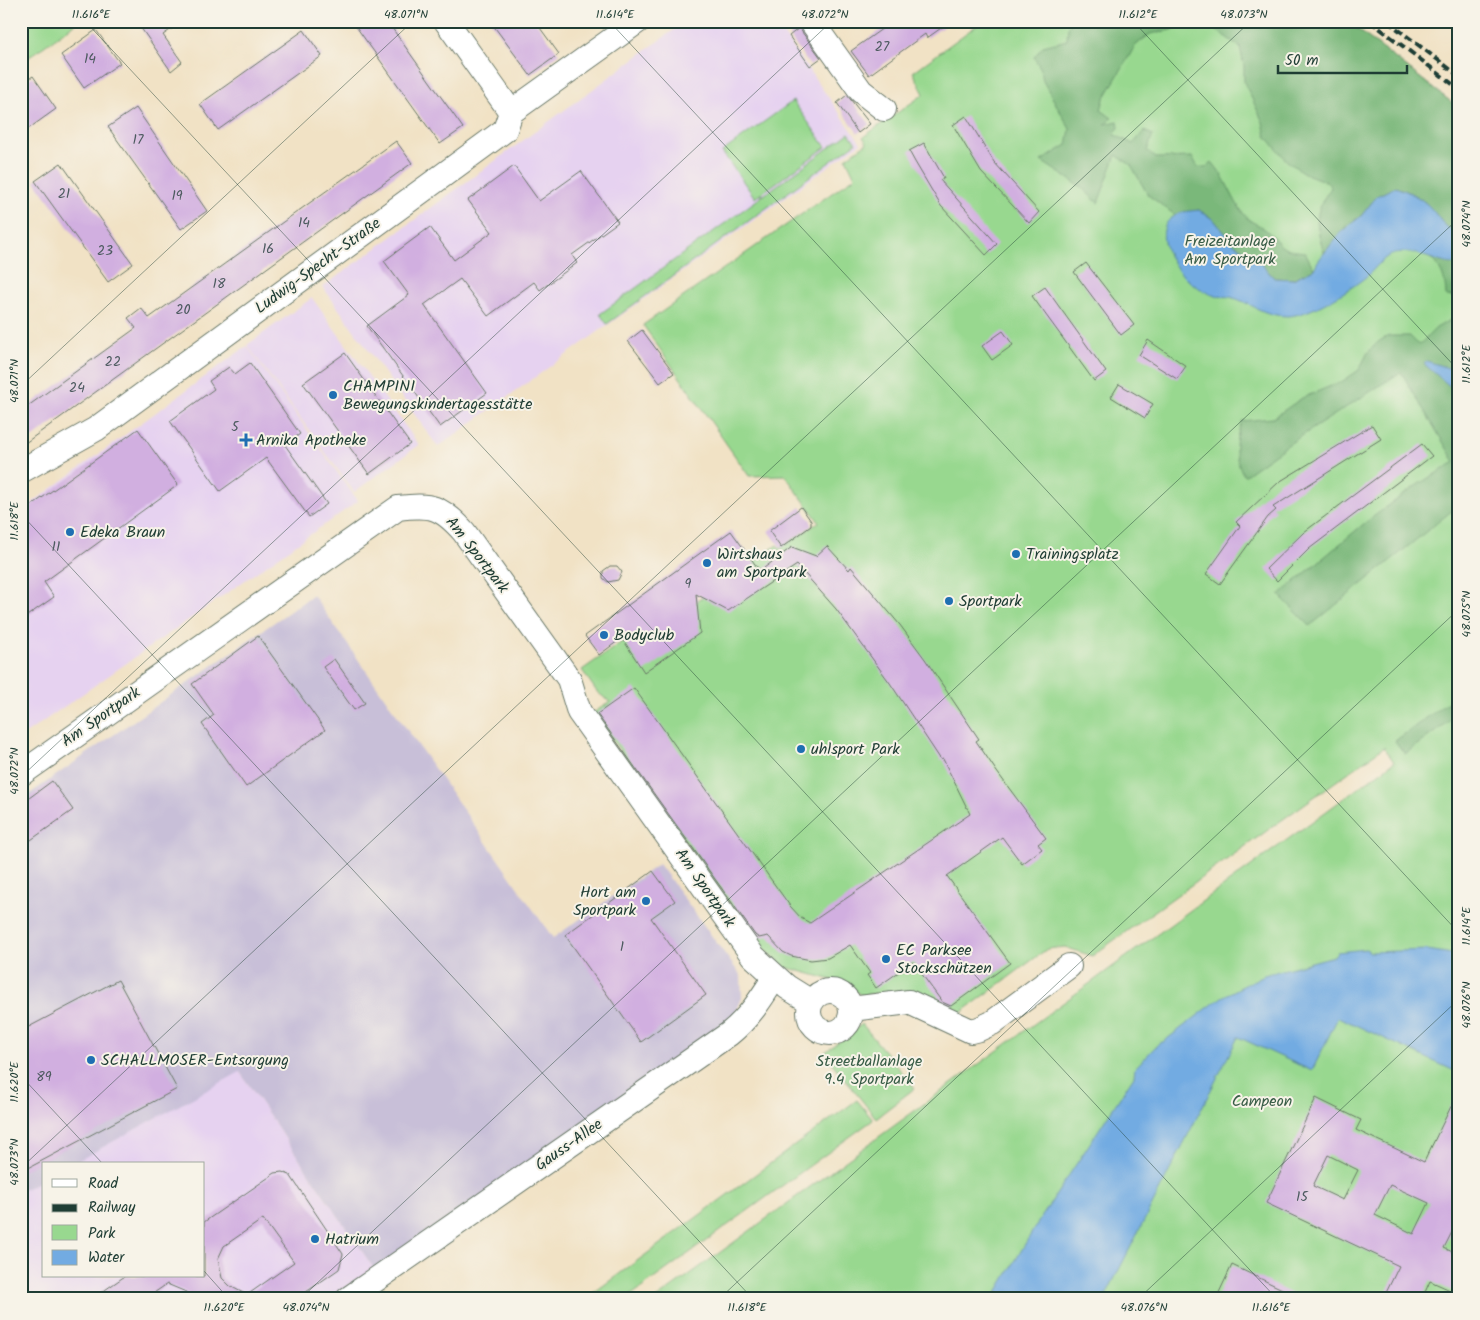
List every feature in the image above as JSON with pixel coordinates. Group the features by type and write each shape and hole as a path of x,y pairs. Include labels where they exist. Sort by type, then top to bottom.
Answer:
{"street":[{"path":"446,21 511,112 638,21"},
{"path":"811,21 862,91 884,109"},
{"name":"Ludwig-Specht-Straße","path":"21,471 96,429 505,130 511,112"},
{"name":"Am Sportpark","path":"21,774 398,508 421,505 431,506 449,515 464,532 569,679 580,712 753,956 774,977 811,1002"},
{"path":"851,1009 909,1002 971,1030 979,1030 992,1023 1069,966"},
{"name":"Gauss-Allee","path":"348,1299 729,1034 745,1021 774,977"},
{"path":"828,991 843,996 851,1009 849,1022 843,1029 830,1034 819,1031 811,1024 808,1013 811,1002 818,994 828,991"}],"shaded area":[{"path":"686,21 774,21 861,143 438,447 323,287"},
{"name":"CHAMPINI Bewegungskindertagesstätte","path":"312,298 419,445 354,492 247,345"},
{"path":"247,346 358,501 21,737 21,511"},
{"path":"313,595 553,938 659,864 741,976 742,998 729,1028 375,1270 240,1072 76,1162 42,1162 42,1180 21,1191 21,800"},
{"path":"21,1000 240,1072 375,1270 330,1299 30,1299 21,1283"}],"green space":[{"path":"21,21 79,21 21,63"},
{"path":"978,21 1347,21 1459,108 1459,1299 656,1299 1394,762 1384,747 1092,956 1065,947 1047,949 954,1018 916,992 900,991 861,995 843,983 785,967 758,943 593,713 610,702 597,692 582,670 636,632 643,639 777,545 780,549 819,522 785,475 749,476 643,325 855,177 846,158 867,143 863,137 924,94 913,72 977,25"},
{"path":"1073,21 1347,21 1459,108 1459,233 1445,225 1422,200 1409,192 1395,187 1377,196 1361,216 1347,225 1324,253 1317,219 1321,205 1331,188 1329,183 1304,173 1287,161 1266,136 1263,122 1244,82 1244,66 1240,47 1213,28 1191,26 1150,34 1135,46 1104,99 1101,110 1112,118 1105,124 1118,121 1119,128 1113,134 1133,144 1144,131 1153,135 1147,151 1156,158 1192,157 1198,167 1205,168 1212,162 1222,175 1237,204 1247,218 1266,230 1285,248 1305,252 1314,269 1293,279 1274,278 1254,256 1234,244 1214,220 1199,210 1175,215 1148,195 1131,165 1116,155 1098,203 1081,187 1041,161 1067,145 1070,129 1043,81 1041,69 1034,57 1043,46 1067,40 1068,27"},
{"path":"793,101 826,147 755,198 722,152"},
{"path":"849,133 856,143 607,324 600,314"},
{"path":"1428,256 1459,264 1459,297 1446,296 1442,274"},
{"path":"1459,315 1459,505 1310,626 1279,595 1366,522 1417,485 1455,462 1401,372 1289,444 1244,476 1236,455 1237,436 1242,421 1273,418 1302,398 1343,381 1359,370 1368,352 1378,342 1388,336 1410,336 1419,345 1436,328"},
{"path":"1459,694 1459,714 1405,754 1395,741"},
{"name":"Streetballanlage 9.4 Sportpark","path":"862,1024 915,1088 876,1118 824,1053"},
{"path":"857,1100 873,1120 626,1299 585,1299"}],"water":[{"path":"1395,187 1409,192 1422,200 1445,225 1459,233 1459,264 1442,262 1410,252 1393,254 1382,260 1360,282 1340,295 1306,312 1287,316 1270,314 1237,299 1215,296 1201,289 1182,275 1170,258 1166,248 1164,229 1168,221 1179,213 1199,210 1214,220 1234,244 1254,256 1274,278 1293,279 1314,269 1341,232 1361,216 1377,196"},
{"path":"1427,361 1448,368 1459,364 1459,394 1424,364"},
{"path":"1366,949 1370,952 1427,950 1459,955 1459,1073 1338,1017 1312,1071 1238,1037 1104,1299 993,1299 1035,1227 1134,1076 1135,1068 1159,1043 1163,1042 1222,997 1264,975 1334,956 1337,952"}],"building":[{"path":"136,21 183,21 163,35 182,62 171,71"},
{"path":"352,21 387,21 463,128 440,144"},
{"path":"490,21 535,21 559,54 530,75"},
{"path":"893,21 951,21 927,38 925,34 869,75 851,51"},
{"path":"799,28 821,58 810,66 789,36"},
{"path":"96,30 120,63 84,88 61,55"},
{"path":"304,30 322,56 218,130 200,104"},
{"path":"33,76 56,109 21,134 21,84"},
{"path":"847,95 870,124 858,133 837,103"},
{"path":"136,108 207,211 181,229 108,127"},
{"path":"966,116 994,162 1039,212 1029,223 981,172 953,125"},
{"path":"396,141 412,163 21,446 21,411 136,328 128,318 141,308 149,318"},
{"path":"924,143 944,178 940,180 997,244 986,255 941,206 915,162 909,151"},
{"path":"61,163 133,264 108,282 35,181"},
{"path":"514,166 539,201 581,171 618,222 572,255 577,263 540,290 534,282 488,316 460,279 424,305 487,393 440,427 367,326 409,295 384,261 430,227 454,260 492,232 468,200"},
{"path":"1086,263 1134,325 1121,335 1074,272"},
{"path":"1045,287 1106,372 1094,381 1032,296"},
{"path":"642,330 674,373 660,383 628,341"},
{"path":"1003,331 1013,345 992,360 982,346"},
{"path":"1148,340 1186,366 1177,379 1139,355"},
{"path":"345,353 410,444 369,474 303,383"},
{"path":"250,363 300,434 285,445 327,504 309,517 266,458 220,491 170,421 214,389 209,381 229,367 235,374"},
{"path":"1119,384 1153,404 1145,418 1111,397"},
{"path":"1372,425 1381,439 1273,507 1276,510 1268,517 1220,584 1206,574 1240,526 1236,522 1279,482"},
{"path":"138,429 178,485 44,582 54,597 21,620 21,513"},
{"path":"1422,444 1432,456 1309,549 1277,581 1266,569 1304,532"},
{"path":"801,507 811,521 811,526 781,548 769,531"},
{"path":"731,531 760,571 792,547 816,556 827,546 849,570 851,567 900,625 925,659 979,739 976,741 1046,838 1038,844 1042,849 1022,864 1002,837 947,876 1010,963 951,1006 942,1002 913,962 876,988 867,975 870,973 850,945 828,958 811,960 791,956 783,952 768,936 759,938 755,935 597,714 634,688 790,906 801,918 810,923 970,814 943,759 941,760 890,683 836,609 797,565 728,611 696,594 700,633 644,672 622,638 599,655 585,636"},
{"path":"610,566 617,566 622,572 618,580 608,582 603,578 603,571"},
{"path":"258,636 325,730 246,787 202,724 214,715 192,684"},
{"path":"334,659 365,703 354,710 323,667"},
{"path":"52,781 73,810 21,847 21,804"},
{"path":"653,871 675,901 651,918 706,995 641,1042 565,935"},
{"name":"SCHALLMOSER-Entsorgung","path":"118,980 177,1089 21,1172 21,1031"},
{"path":"1459,1090 1459,1218 1444,1248 1459,1255 1459,1294 1430,1281 1422,1299 1383,1299 1399,1266 1266,1203 1316,1098 1361,1120 1356,1130 1424,1162","holes":["1328,1155 1358,1170 1343,1200 1313,1186","1390,1185 1429,1203 1414,1234 1375,1215"]},
{"name":"Hatrium","path":"282,1172 290,1175 343,1254 339,1269 296,1299 193,1299 186,1292 167,1284 145,1299 92,1299 122,1278 205,1278 205,1221 275,1173","holes":["263,1219 294,1262 247,1295 230,1286 222,1278 218,1259 224,1246"]},
{"path":"1232,1265 1303,1299 1216,1299"}],"railway":[{"path":"1370,21 1459,89"},
{"path":"1387,21 1459,76"}],"place":[{"name":"CHAMPINI Bewegungskindertagesstätte","path":"333,395"},
{"name":"Arnika Apotheke","path":"246,440"},
{"name":"Edeka Braun","path":"70,532"},
{"name":"Trainingsplatz","path":"1016,554"},
{"name":"Wirtshaus am Sportpark","path":"707,563"},
{"name":"Sportpark","path":"949,601"},
{"name":"Bodyclub","path":"604,635"},
{"name":"uhlsport Park","path":"801,749"},
{"name":"Hort am Sportpark","path":"646,901"},
{"name":"EC Parksee Stockschützen","path":"886,959"},
{"name":"SCHALLMOSER-Entsorgung","path":"91,1060"},
{"name":"Hatrium","path":"315,1239"}],"park label":[{"name":"Freizeitanlage Am Sportpark","path":"1230,250"},
{"name":"Campeon","path":"1262,1101"}]}
